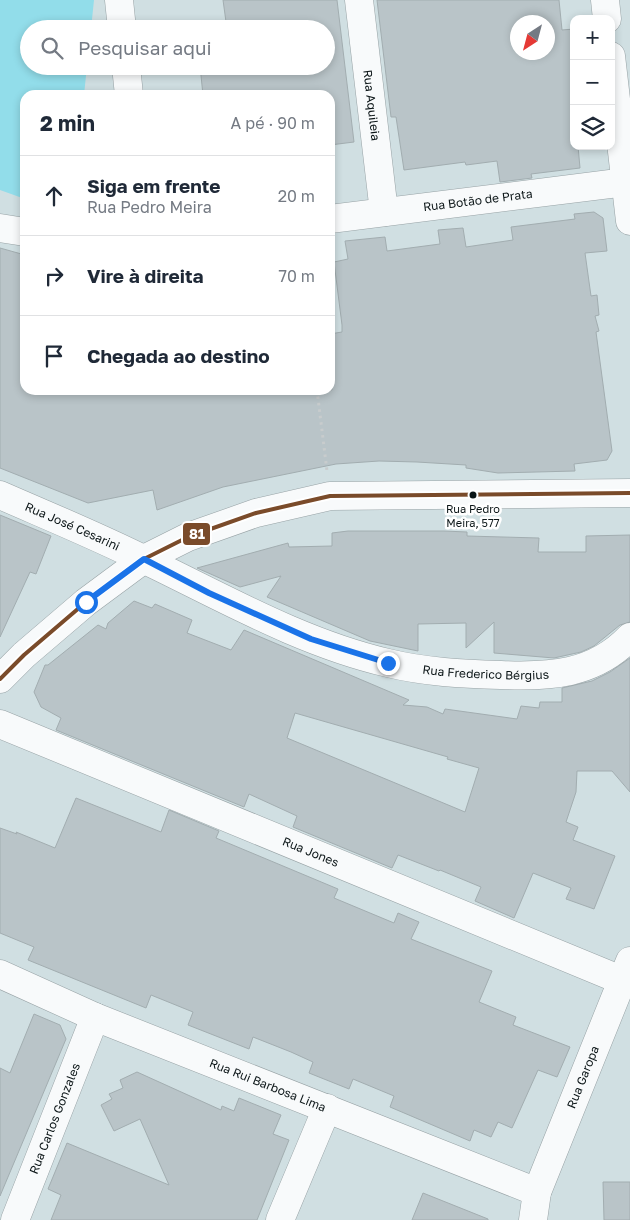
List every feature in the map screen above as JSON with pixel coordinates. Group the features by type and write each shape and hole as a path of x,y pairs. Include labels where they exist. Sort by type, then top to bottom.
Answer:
{"street":[{"path":"119,0 121,20"},
{"name":"Rua Aquileia","path":"358,0 384,212"},
{"path":"604,0 606,15"},
{"path":"611,60 630,221"},
{"path":"127,75 128,90"},
{"name":"Rua Botão de Prata","path":"335,218 626,182"},
{"path":"0,228 20,231"},
{"path":"0,679 24,655 86,602 144,559 188,537 256,513 330,496 630,493"},
{"name":"Rua José Cesarini","path":"0,494 144,559"},
{"name":"Rua Frederico Bérgius","path":"144,559 209,593 311,639 388,663 451,674 520,676 567,673 594,664 630,637"},
{"name":"Rua Jones","path":"0,724 626,971"},
{"name":"Rua Garopa","path":"533,1220 537,1192 626,971"},
{"name":"Rua Rui Barbosa Lima","path":"0,974 95,1017 537,1192"},
{"name":"Rua Carlos Gonzales","path":"15,1220 95,1017"},
{"path":"280,1220 327,1108"}],"path":[{"path":"318,395 330,496"}],"shaded area":[{"path":"0,0 94,0 92,20 20,20 20,75 86,75 85,90 20,90 20,197 0,190"}],"building":[{"path":"223,0 337,0 354,142 335,144 335,90 202,90 201,75 335,75 335,20 226,20"},
{"path":"377,0 559,0 562,30 570,29 570,150 578,150 580,168 531,174 532,178 500,182 497,161 466,165 465,162 404,170 396,117 391,117"},
{"path":"594,212 603,218 607,251 585,253 591,296 597,295 599,315 595,316 599,331 596,332 612,451 607,460 574,464 575,471 498,473 466,468 466,465 417,462 379,461 336,464 223,487 157,510 153,490 88,503 0,468 0,248 20,254 20,395 335,395 335,333 342,332 342,325 335,262 348,259 345,241 385,237 387,251 440,244 438,230 463,228 466,247 513,240 511,227 575,219 574,214"},
{"path":"0,515 51,536 36,574 30,572 0,637"},
{"path":"348,531 444,531 467,532 467,536 539,538 538,552 586,552 586,536 630,535 630,622 620,625 594,646 581,652 554,658 494,653 494,622 466,648 466,623 418,624 418,651 370,641 267,597 281,576 240,587 197,568 288,543 289,547 332,546 332,533"},
{"path":"134,601 152,608 155,604 192,620 187,633 231,650 244,630 409,700 403,705 427,707 443,714 445,709 517,719 521,706 539,708 540,702 562,702 562,688 592,681 610,672 630,658 630,792 612,771 577,771 576,792 566,822 578,827 573,840 615,856 594,909 566,899 571,888 533,873 514,918 475,901 481,887 440,870 398,855 392,868 293,827 297,816 249,794 244,807 56,730 61,718 41,707 34,692 45,665 48,665 98,625 106,629 108,623","holes":["295,713 448,757 447,759 479,768 465,812 287,738"]},
{"path":"76,798 161,832 169,810 219,831 216,838 338,889 334,898 394,923 398,913 419,922 411,939 492,971 479,1002 516,1017 513,1025 570,1047 557,1077 538,1070 512,1128 498,1122 491,1137 474,1130 470,1141 390,1107 394,1096 353,1079 349,1089 309,1073 313,1062 291,1052 253,1037 249,1049 188,1025 193,1012 151,995 146,1008 28,960 34,947 0,933 0,828 17,834 16,832 55,848"},
{"path":"34,1014 60,1025 66,1039 0,1196 0,1068 10,1073"},
{"path":"137,1072 221,1110 222,1106 234,1111 239,1098 281,1115 273,1134 289,1140 257,1220 51,1220 61,1195 48,1189 67,1143 169,1185 140,1119 114,1131 101,1105 112,1099 109,1094 123,1088 120,1080"},
{"path":"603,1182 630,1182 630,1220 604,1220"},
{"path":"423,1193 488,1219 488,1220 412,1220"}],"transit line":[{"name":"81","path":"0,679 24,655 86,602 144,559 188,537 256,513 330,496 630,493"}],"place":[{"name":"Rua Pedro Meira, 577","path":"473,495"}],"route":[{"path":"86,602 144,559 209,593 311,639 388,663"}]}
